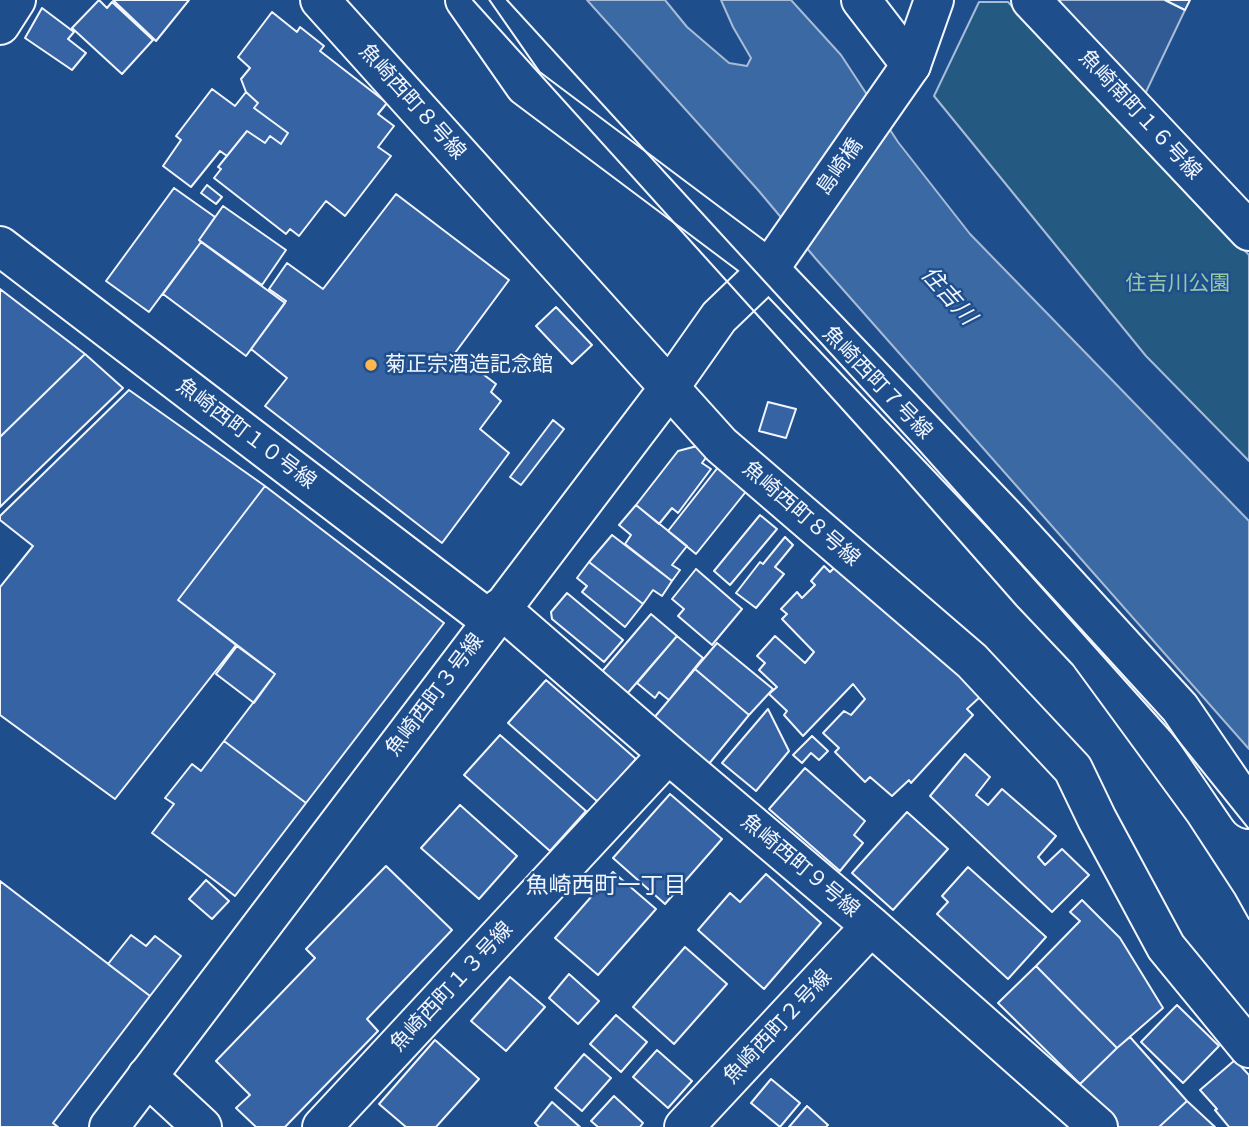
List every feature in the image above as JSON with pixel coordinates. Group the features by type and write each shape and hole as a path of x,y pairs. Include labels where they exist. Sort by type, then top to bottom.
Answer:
{"street":[{"path":"0,25 16,0"},
{"name":"魚崎西町８号線","path":"320,0 721,445 972,661 1073,769 1097,820 1166,947 1249,1048"},
{"name":"魚崎西町７号線","path":"465,0 526,86 769,269 1009,521 1180,708 1249,809"},
{"path":"861,0 911,65"},
{"name":"島崎橋","path":"769,269 911,65 934,0"},
{"name":"魚崎南町１６号線","path":"1031,0 1249,231"},
{"name":"魚崎西町１０号線","path":"0,246 496,615"},
{"name":"魚崎西町３号線","path":"108,1127 669,388 719,317 769,269"},
{"name":"魚崎西町９号線","path":"496,615 668,754 871,926 1098,1127"},
{"name":"魚崎西町１３号線","path":"322,1127 668,754"},
{"name":"魚崎西町２号線","path":"684,1127 871,926"},
{"path":"147,1076 202,1127"}],"green space":[{"name":"住吉川公園","path":"979,2 1008,2 1249,255 1249,461 1146,356 934,96"}],"shaded area":[{"path":"1055,0 1165,0 1185,10 1145,94"}],"water":[{"name":"住吉川","path":"587,0 665,0 687,27 729,63 747,66 751,58 721,0 791,0 841,55 898,142 970,234 1249,521 1249,749 758,190"}],"building":[{"path":"99,0 107,8 112,2 153,40 122,74 72,28"},
{"path":"113,0 189,0 156,41"},
{"path":"1165,0 1190,0 1185,10"},
{"path":"42,8 74,32 68,39 86,53 72,70 25,38"},
{"path":"272,12 297,32 300,27 324,46 320,51 387,103 378,114 394,126 378,147 391,156 345,216 326,201 299,236 290,229 286,234 214,178 221,169 218,167 247,131 265,143 270,136 281,144 288,133 254,108 258,103 246,92 241,79 250,68 238,57"},
{"path":"212,89 235,106 246,92 258,103 254,108 288,133 281,144 270,136 265,143 247,131 227,156 220,151 191,187 163,166 181,140 176,136"},
{"path":"207,185 222,197 216,204 201,193"},
{"path":"174,188 215,217 199,240 201,242 149,312 106,281"},
{"name":"菊正宗酒造記念館","path":"396,194 509,280 455,353 496,384 491,392 501,401 480,429 509,453 442,543 265,406 287,378 251,349 286,301 269,289 287,263 323,289"},
{"path":"223,206 286,250 262,285 199,240"},
{"path":"201,242 285,303 246,356 163,294"},
{"path":"0,289 85,354 0,437"},
{"path":"556,307 592,345 572,364 536,326"},
{"path":"85,354 123,388 0,507 0,437"},
{"path":"129,390 265,486 178,600 236,645 115,799 0,715 0,587 33,546 0,520 0,516"},
{"path":"768,402 796,409 786,438 759,431"},
{"path":"553,420 564,429 521,485 510,477"},
{"path":"697,446 708,455 702,463 711,469 678,513 672,508 659,524 636,505 678,451"},
{"path":"719,466 748,489 696,554 668,531"},
{"path":"265,486 444,623 306,803 224,741 275,674 178,600"},
{"path":"636,505 687,546 672,565 680,570 672,581 625,544 631,535 619,525"},
{"path":"760,515 777,529 730,585 714,571"},
{"path":"612,535 672,581 662,596 653,590 643,604 589,562"},
{"path":"785,537 793,545 775,567 784,574 756,608 736,593 760,562 763,564"},
{"path":"589,562 643,604 625,627 582,592 587,586 577,578"},
{"path":"839,563 927,639 981,696 967,709 973,715 911,783 909,780 892,796 870,777 865,782 835,752 839,748 823,733 844,711 851,715 865,699 853,684 803,736 784,715 787,711 769,694 777,687 759,670 765,663 757,656 775,636 805,663 814,652 782,619 787,614 781,609 797,592 802,598 815,585 811,581 824,566 830,572"},
{"path":"696,569 742,609 712,645 678,616 684,609 672,599"},
{"path":"567,593 623,640 604,662 552,619 551,612"},
{"path":"651,614 677,636 626,695 600,674"},
{"path":"677,636 703,658 669,700 659,692 655,698 637,683"},
{"path":"717,643 773,689 749,715 695,669"},
{"path":"237,646 275,674 254,703 216,674"},
{"path":"695,669 749,715 708,765 653,719"},
{"path":"546,680 636,759 598,802 508,723"},
{"path":"768,709 789,751 756,791 722,763"},
{"path":"500,735 586,811 550,851 464,775"},
{"path":"812,736 828,751 819,760 811,753 802,763 793,755"},
{"path":"224,741 306,803 235,896 152,833 174,804 165,798 192,764 201,771"},
{"path":"965,754 990,777 976,795 988,805 1002,789 1056,836 1038,857 1045,865 1062,849 1089,875 1052,912 930,796"},
{"path":"805,768 865,821 854,835 863,843 840,871 769,809"},
{"path":"670,794 722,839 665,904 613,858"},
{"path":"460,805 517,856 479,899 421,848"},
{"path":"907,812 948,849 893,910 852,873"},
{"path":"386,866 452,930 367,1019 378,1031 285,1127 256,1127 236,1108 250,1095 216,1061 315,958 306,949"},
{"path":"968,867 1046,937 1008,979 937,914 948,902 942,896"},
{"path":"613,872 656,909 598,975 555,938"},
{"path":"766,874 821,923 764,989 698,930 730,893 740,902"},
{"path":"206,880 229,901 212,919 189,899"},
{"path":"0,881 150,996 53,1123 58,1127 0,1127"},
{"path":"1082,900 1120,938 1163,1008 1117,1048 1036,966 1080,921 1070,912"},
{"path":"131,935 146,946 155,936 181,956 150,996 108,964"},
{"path":"685,947 727,984 674,1044 633,1007"},
{"path":"1036,966 1117,1048 1080,1084 998,1003"},
{"path":"569,974 599,1001 578,1024 549,998"},
{"path":"510,977 545,1007 506,1051 471,1021"},
{"path":"1177,1005 1219,1046 1183,1083 1141,1042"},
{"path":"616,1015 647,1042 621,1072 590,1044"},
{"path":"1130,1037 1187,1101 1159,1127 1118,1127 1075,1089"},
{"path":"435,1040 479,1079 436,1127 406,1127 379,1104"},
{"path":"657,1050 692,1081 668,1108 633,1077"},
{"path":"584,1054 611,1078 582,1111 555,1088"},
{"path":"1235,1060 1249,1075 1249,1127 1229,1127 1200,1090"},
{"path":"771,1079 800,1103 780,1127 751,1103"},
{"path":"614,1096 643,1123 640,1127 598,1127 591,1121"},
{"path":"1187,1101 1215,1127 1159,1127"},
{"path":"552,1102 580,1127 539,1127 535,1123"},
{"path":"807,1106 828,1125 826,1127 789,1127"}],"tram line":[{"path":"473,0 1073,665 1188,822 1249,919"},
{"path":"507,0 917,448 1171,732 1249,829"}],"place":[{"name":"菊正宗酒造記念館","path":"371,365"}],"district":[{"name":"魚崎西町一丁目","path":"606,886"}]}
